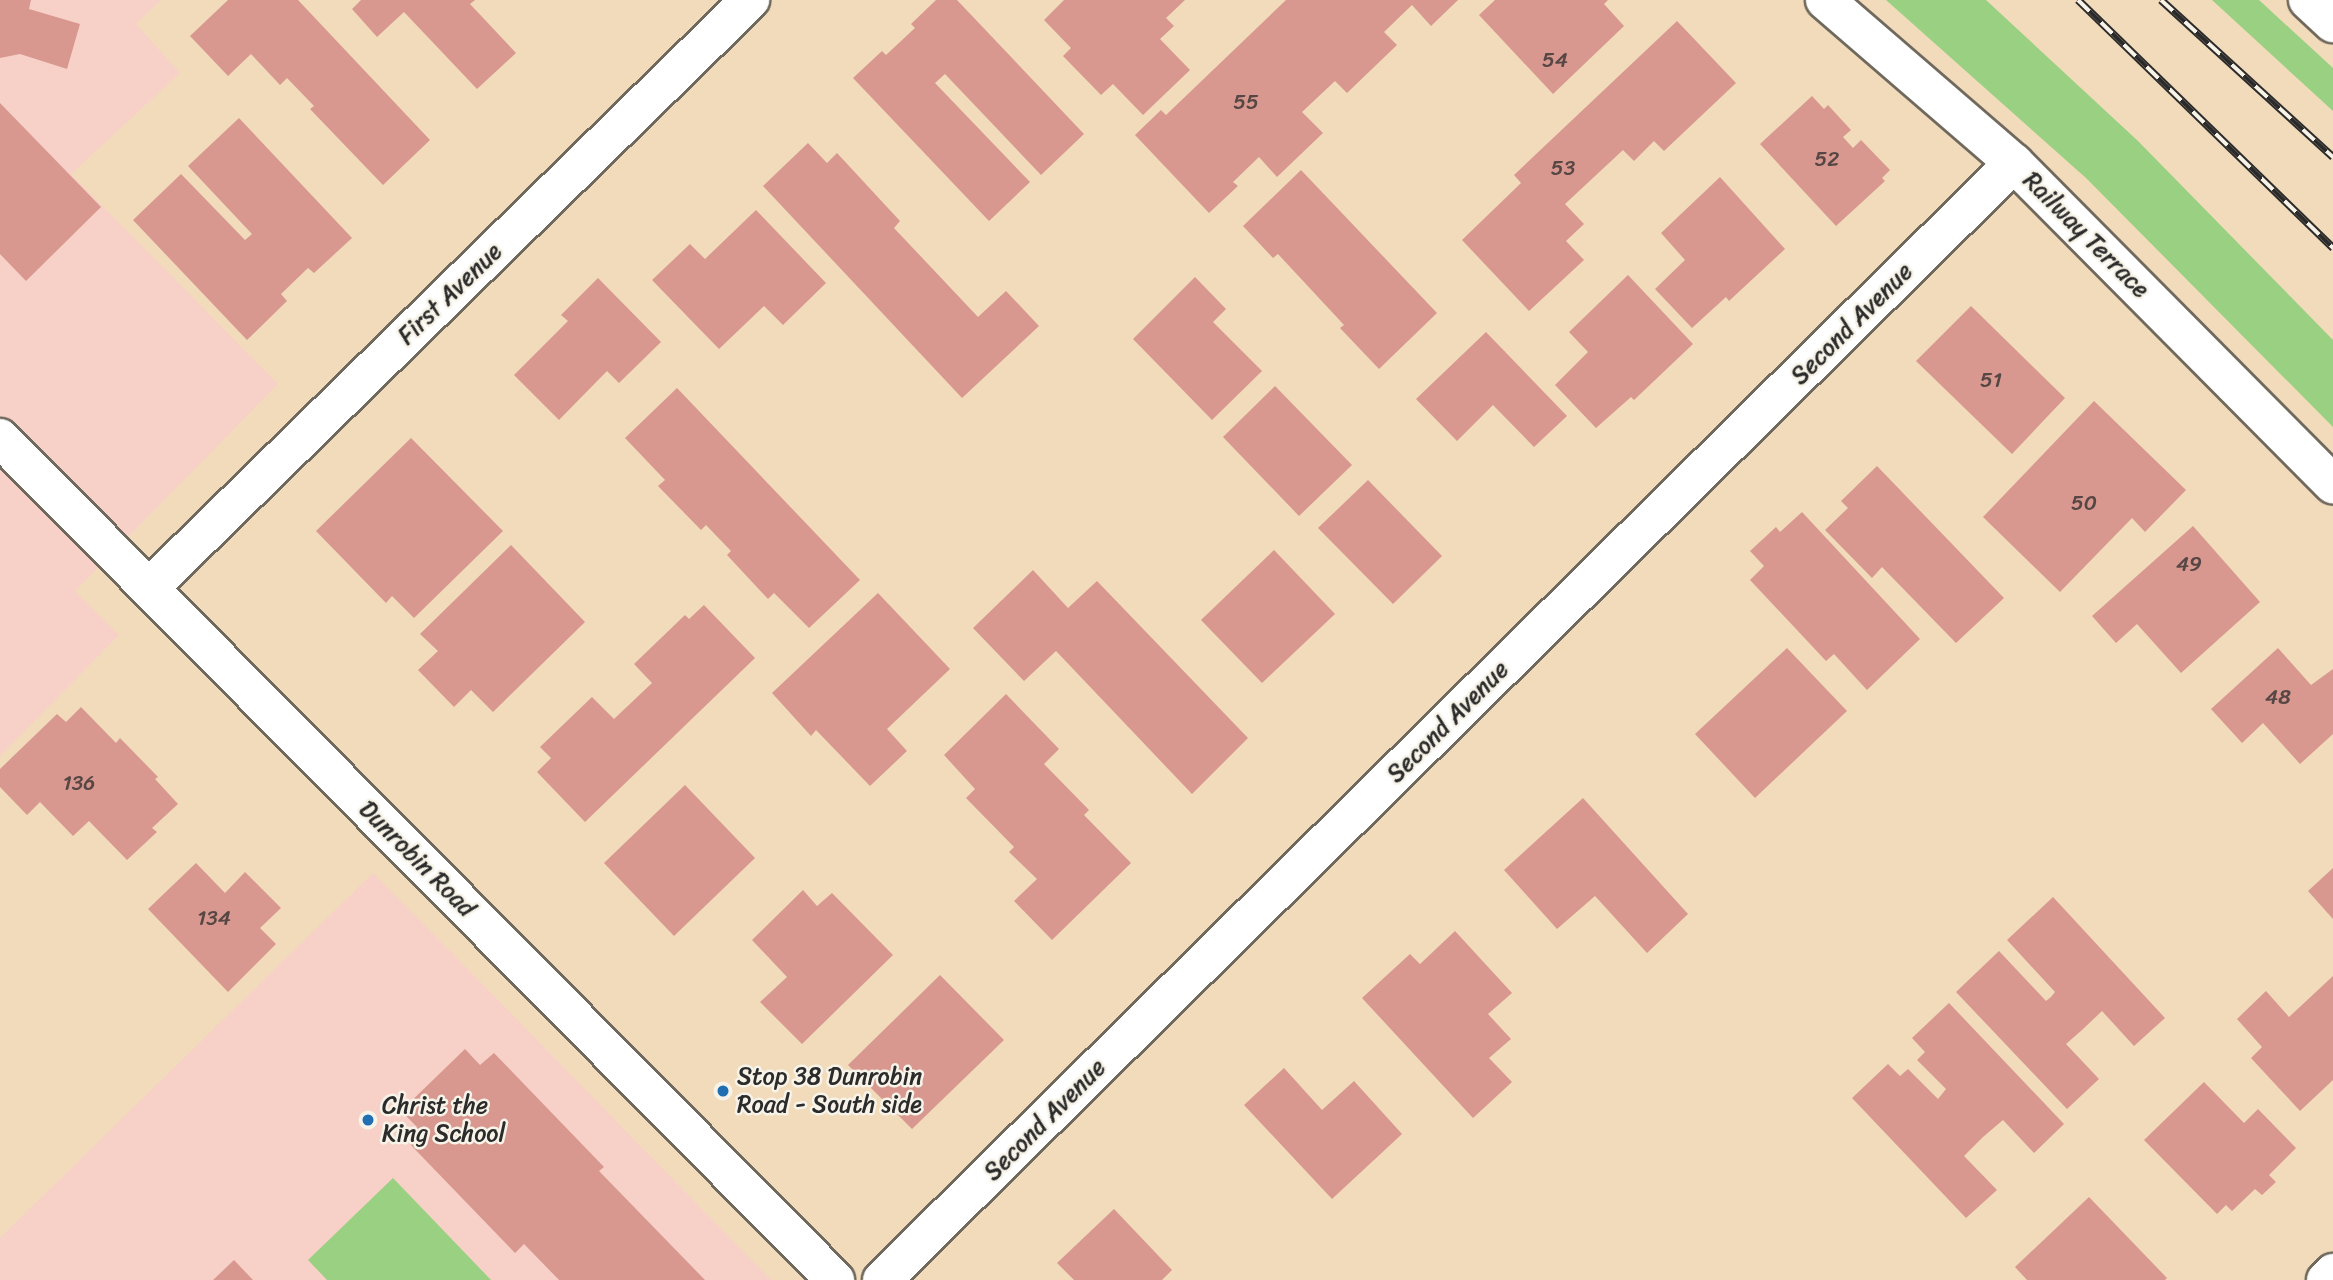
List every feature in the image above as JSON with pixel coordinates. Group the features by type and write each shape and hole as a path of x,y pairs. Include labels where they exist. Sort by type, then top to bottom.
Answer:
{"street":[{"name":"First Avenue","path":"149,588 750,0"},
{"name":"Railway Terrace","path":"1825,0 2014,163 2333,484"},
{"path":"2308,0 2333,23"},
{"name":"Second Avenue","path":"882,1280 2014,163"},
{"name":"Dunrobin Road","path":"0,438 835,1280"},
{"path":"2326,1280 2333,1273"}],"shaded area":[{"path":"0,0 161,0 136,24 180,73 71,174 278,384 75,591 119,635 0,756"},
{"name":"Christ the King School","path":"373,873 771,1280 0,1280 0,1238"}],"green space":[{"path":"1886,0 1986,0 2138,141 2333,340 2333,427 2086,178"},
{"path":"2212,0 2259,0 2333,68 2333,111"},
{"path":"393,1178 491,1280 327,1280 308,1260"}],"building":[{"path":"0,0 31,0 29,9 80,24 67,69 20,54 0,58"},
{"path":"228,0 298,0 430,140 383,185 310,109 314,106 287,78 280,85 251,54 228,76 190,36"},
{"path":"361,0 475,0 470,4 516,53 477,89 404,12 377,37 352,9"},
{"path":"936,0 957,0 1084,134 1041,175 945,74 935,83 1030,182 989,221 853,78 882,51 886,55 915,28 911,24"},
{"path":"1064,0 1185,0 1166,18 1174,26 1160,39 1190,70 1143,115 1113,84 1101,95 1063,56 1071,48 1044,20"},
{"path":"1286,0 1458,0 1431,26 1412,5 1384,32 1397,45 1347,93 1335,81 1302,112 1323,133 1277,177 1259,157 1233,182 1238,186 1209,213 1135,135 1161,110 1166,115"},
{"path":"1495,0 1608,0 1604,4 1624,26 1553,94 1479,15"},
{"path":"1677,21 1736,83 1664,151 1654,141 1634,161 1623,150 1565,204 1584,224 1566,241 1584,260 1529,311 1462,240 1521,183 1514,175"},
{"path":"1812,96 1824,109 1828,105 1851,130 1843,137 1853,148 1861,140 1890,170 1882,178 1885,181 1836,226 1760,144"},
{"path":"0,103 101,207 26,281 0,254"},
{"path":"239,118 352,238 314,273 308,268 281,294 287,301 247,340 133,220 181,174 245,240 252,234 188,166"},
{"path":"808,143 827,163 837,153 900,221 894,228 978,317 1006,291 1039,326 962,398 763,186"},
{"path":"1301,170 1437,313 1379,369 1340,328 1344,325 1278,254 1273,258 1243,226"},
{"path":"1720,177 1785,249 1729,301 1726,297 1692,328 1655,289 1685,260 1661,233"},
{"path":"756,210 826,283 783,325 764,306 719,349 652,280 690,244 705,259"},
{"path":"1628,275 1693,344 1634,400 1631,397 1596,428 1555,385 1588,352 1569,332"},
{"path":"1195,277 1226,309 1213,322 1262,371 1212,420 1133,339"},
{"path":"598,278 661,342 619,383 607,371 559,420 514,375 568,321 561,315"},
{"path":"1971,306 2065,398 2012,454 1916,361"},
{"path":"1486,332 1567,416 1534,447 1493,405 1457,441 1416,399"},
{"path":"1275,386 1352,465 1299,516 1223,437"},
{"path":"677,388 860,580 809,628 774,593 768,599 727,555 731,551 706,525 701,530 658,486 665,480 625,438"},
{"path":"2094,401 2186,490 2145,532 2132,518 2060,592 1983,517"},
{"path":"411,438 503,531 414,618 392,596 386,603 316,531"},
{"path":"1877,466 2004,598 1956,643 1882,567 1872,578 1825,530 1848,508 1841,501"},
{"path":"1368,480 1442,556 1393,604 1318,528"},
{"path":"1802,512 1920,639 1867,690 1834,654 1826,661 1750,580 1764,566 1750,551 1776,527 1780,532"},
{"path":"2193,526 2260,602 2181,673 2137,624 2116,643 2092,616"},
{"path":"511,545 585,622 493,712 471,690 454,707 418,670 438,651 420,634"},
{"path":"1274,550 1335,614 1262,683 1201,620"},
{"path":"1033,570 1068,608 1097,581 1248,738 1192,794 1056,651 1024,681 973,628"},
{"path":"878,593 950,669 887,729 907,751 870,786 816,730 811,736 772,693"},
{"path":"704,605 755,658 585,822 537,772 551,758 540,747 592,697 614,719 652,683 634,664 685,615 689,619"},
{"path":"1787,648 1847,711 1755,798 1695,734"},
{"path":"2278,648 2311,685 2333,669 2333,734 2300,764 2263,723 2242,743 2211,709"},
{"path":"1006,694 1059,749 1044,764 1089,810 1084,815 1131,863 1052,940 1014,901 1037,879 1009,852 1014,847 966,798 975,789 944,755"},
{"path":"81,707 116,743 120,738 158,777 155,779 178,804 152,828 157,832 127,860 89,821 73,836 40,802 27,815 0,787 0,769 57,714 66,722"},
{"path":"685,785 755,858 674,936 604,863"},
{"path":"1583,798 1688,914 1647,953 1595,896 1557,929 1504,870"},
{"path":"196,863 225,893 245,872 281,908 260,928 276,944 228,992 148,909"},
{"path":"2333,868 2333,919 2308,891"},
{"path":"803,890 817,906 832,893 893,955 802,1044 760,1002 787,977 752,940"},
{"path":"2053,897 2165,1018 2134,1046 2102,1011 2066,1044 2099,1079 2067,1109 1956,992 1999,951 2046,1001 2051,997 2055,992 2007,940"},
{"path":"1455,931 1512,993 1488,1014 1511,1039 1489,1058 1512,1082 1473,1118 1362,998 1410,954 1420,964"},
{"path":"940,975 1004,1040 912,1129 848,1065"},
{"path":"2333,976 2333,1080 2300,1111 2251,1058 2262,1047 2237,1019 2266,991 2289,1017"},
{"path":"1949,1003 2064,1124 2034,1153 2003,1120 1983,1137 1964,1156 1997,1190 1966,1218 1852,1098 1888,1064 1900,1076 1908,1069 1938,1099 1946,1089 1917,1060 1925,1052 1912,1038"},
{"path":"465,1049 480,1065 494,1053 604,1167 599,1171 705,1280 559,1280 524,1244 515,1253 405,1139 417,1127 401,1111"},
{"path":"1284,1068 1322,1110 1354,1081 1402,1134 1332,1199 1244,1105"},
{"path":"2204,1082 2244,1123 2258,1109 2296,1148 2269,1175 2276,1182 2262,1195 2255,1189 2232,1211 2226,1205 2217,1214 2144,1140"},
{"path":"2089,1197 2167,1278 2165,1280 2027,1280 2015,1267"},
{"path":"1114,1209 1172,1270 1162,1280 1074,1280 1057,1263"},
{"path":"234,1260 253,1280 213,1280"}],"railway":[{"path":"2078,0 2333,248"},
{"path":"2161,0 2333,157"}],"place":[{"name":"Stop 38 Dunrobin Road - South side","path":"723,1091"},
{"name":"Christ the King School","path":"368,1120"}]}
